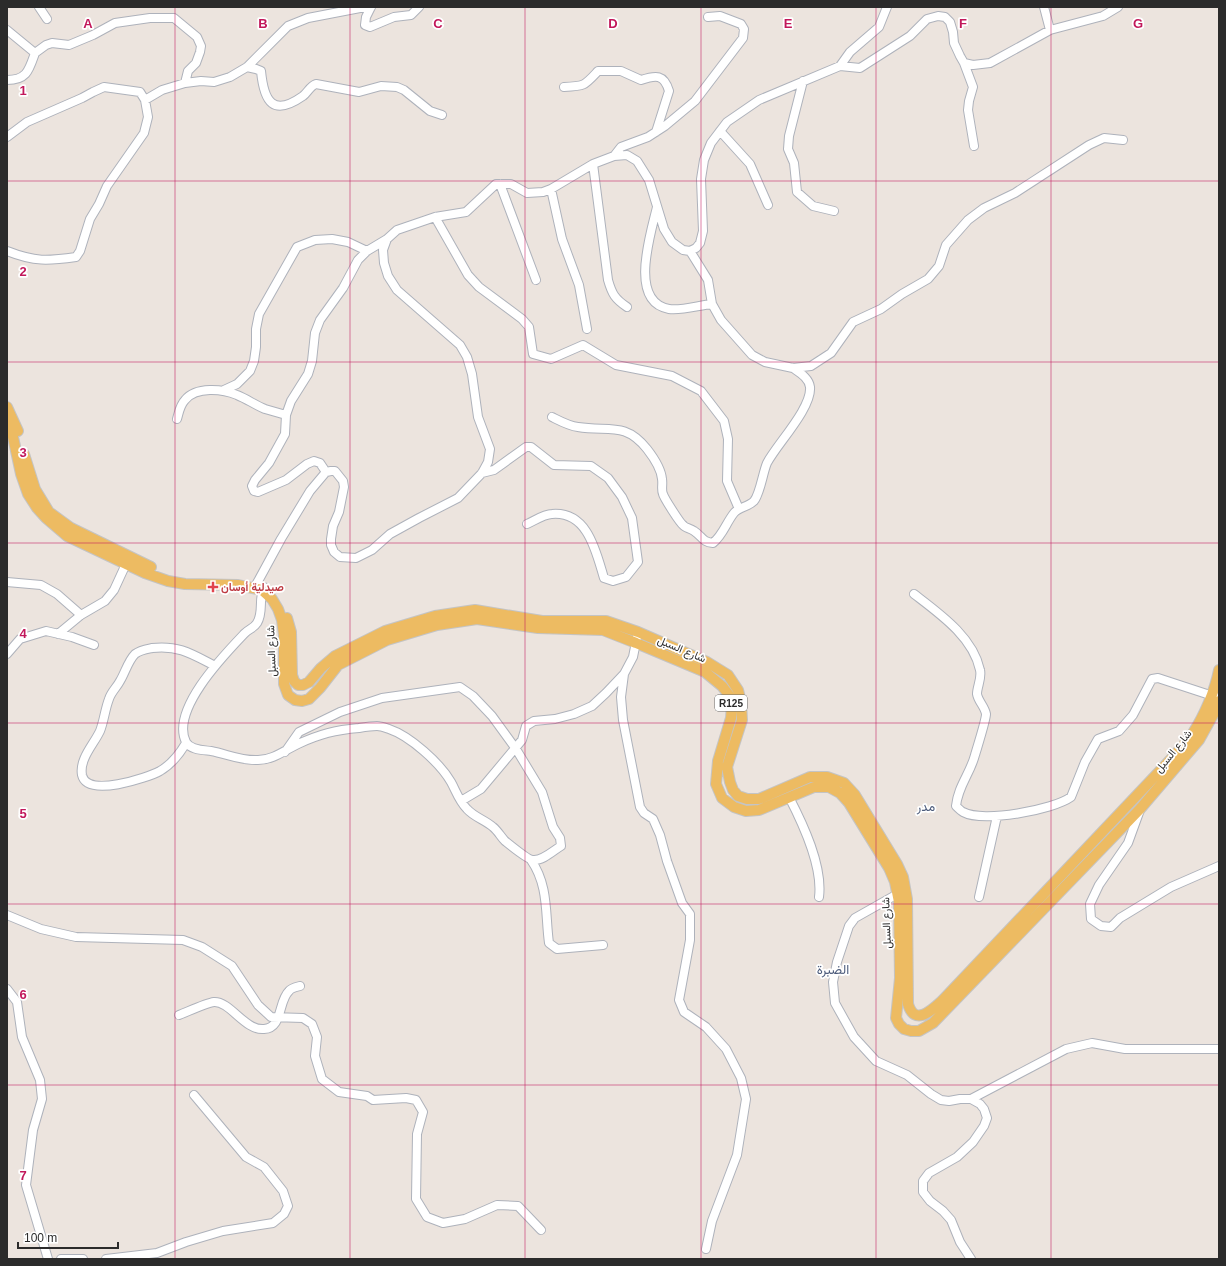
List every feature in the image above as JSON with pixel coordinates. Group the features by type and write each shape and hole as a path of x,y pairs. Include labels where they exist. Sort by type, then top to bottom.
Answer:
{"main road":[{"path":"7,406 20,435 26,464 35,489 49,512 71,528 168,575 185,578 218,577 261,586"},
{"path":"7,422 13,437 28,494 46,518 67,536 126,564 168,581 184,584 261,586"},
{"name":"شارع السبل","path":"261,586 275,596 282,606 286,616 291,632 292,675 294,681 298,685 303,685 309,682 321,668 335,656 385,631 435,616 475,610 542,621 606,621 638,632 707,662 728,675 738,690 742,702 742,720 728,767 730,782 733,790 738,796 747,799 758,799 810,777 827,777 844,783 855,795 897,864 903,877 899,902 900,978 896,1018 904,1029 911,1031 920,1031 933,1023 1140,809 1199,740 1214,713 1217,698 1216,683 1219,670"},
{"name":"شارع السبل","path":"261,586 272,599 282,620 284,635 284,684 288,695 295,700 302,701 309,699 320,688 338,665 387,640 437,625 477,619 538,628 603,630 705,672 722,686 728,694 732,705 731,718 718,761 716,784 722,798 734,807 746,811 759,810 814,787 828,787 840,793 849,802 895,882 907,899 908,1004 910,1010 918,1016 932,1010 943,1000 1175,755 1193,733 1217,698"}],"street":[{"path":"38,7 47,19"},
{"path":"371,7 366,17 365,25 370,27 394,17 411,15 419,7"},
{"path":"145,100 162,90 185,83 201,80 214,82 230,77 247,67 288,26 308,18 371,7"},
{"path":"840,66 850,52 879,27 887,7"},
{"path":"1044,7 1050,30"},
{"path":"964,63 973,66 990,63 1050,30 1103,16 1118,7"},
{"path":"614,156 621,147 648,137 665,126 695,101 743,38 744,29 741,24 720,16 708,17"},
{"path":"326,472 320,462 314,461 307,464 286,480 258,492 254,491 252,486 269,462 285,434 286,415 291,401 308,374 312,361 315,333 320,320 332,304 358,260 367,250 387,239 397,230 435,217 466,212 496,184 511,184 527,193 543,192 551,189 593,164 614,156 627,156 638,161 649,180 664,229 672,242 683,250 690,251 696,248 700,243 702,231 701,179 704,160 711,143 727,122 759,100 803,81 840,66 860,68 910,36 927,20 938,16 945,17 950,22 954,43 964,63 973,87 968,110 974,146"},
{"path":"7,80 21,78 25,75 35,53 46,45 52,43 69,45 93,35 115,22 150,18 174,18 197,37 201,46 196,63 188,71 185,83"},
{"path":"7,30 35,53"},
{"path":"247,67 261,71 265,95 270,102 277,105 287,105 304,95 312,85 316,84 358,92 389,85 404,90 430,111 442,115"},
{"path":"564,87 580,86 587,83 598,70 621,71 641,80 653,76 661,77 667,85 669,91 656,132"},
{"path":"803,81 789,136 788,149 794,164 796,192 814,206 834,210"},
{"path":"7,137 27,122 104,87 140,92 145,100 148,117 144,133 107,186 90,219 80,251 76,257 53,261 38,261 7,251"},
{"path":"720,131 750,164 768,205"},
{"path":"690,251 708,280 712,304 721,320 752,355 765,362 793,368 811,366 831,353 853,322 881,309 902,294 928,279 939,266 946,245 968,220 984,208 1015,194 1088,145 1104,138 1123,140"},
{"path":"593,164 608,280 612,294 627,308"},
{"path":"500,184 536,280"},
{"path":"551,189 562,239 579,285 587,329"},
{"path":"657,206 645,262 645,281 648,292 657,304 669,309 712,304"},
{"path":"435,217 468,275 479,287 522,319 529,327 533,354 551,359 583,345 616,364 672,376 701,391 724,421 728,439 727,481 739,508"},
{"path":"224,390 237,384 250,372 254,361 256,329 259,314 297,247 315,240 332,239 348,242 367,250"},
{"path":"387,239 383,250 384,263 388,276 397,290 460,345 467,357 472,374 478,417 490,449 488,462 482,473 458,498 390,534 372,550 356,558 340,557 334,552 331,545 333,526 339,512 344,486 343,481 336,471 331,470 326,472 306,497 281,539 261,586 261,614 256,626 247,632 202,681 188,710 184,724 184,736 186,743 190,747 246,760 258,760 271,758 314,737 335,730 378,726 399,733 437,764 450,781 461,801 468,810 494,827 505,841 531,860 538,870 544,887 549,943 557,949 603,945"},
{"path":"552,417 569,425 626,431 637,437 659,467 662,479 662,493 665,500 683,526 694,531 706,542 713,543 720,538 733,514 739,508 745,507 755,500 767,464 804,408 810,396 810,387 807,379 793,368"},
{"path":"177,419 180,406 186,398 198,392 209,390 224,390 265,409 286,415"},
{"path":"482,473 494,470 526,447 531,447 554,465 591,466 608,478 622,497 632,518 638,562 626,577 613,581 604,578 592,540 580,522 564,515 552,514 527,524"},
{"path":"58,634 81,615 105,601 114,590 126,564"},
{"path":"7,582 41,585 48,588 67,601 81,615"},
{"path":"914,594 941,616 966,640 976,657 981,672 978,694 986,714 975,758 961,785 957,800 956,806 963,813 981,816 997,816 1041,809 1067,800 1071,797 1085,762 1098,740 1119,731 1133,715 1152,678 1158,678 1217,698"},
{"path":"7,654 20,639 46,631 72,637 94,646"},
{"path":"461,801 481,790 516,749 522,740 526,726 534,720 561,718 592,706 624,674 633,657 638,632"},
{"path":"186,743 177,758 160,771 125,783 94,786 87,783 82,775 84,761 101,730 110,696 120,682 135,654 146,649 161,647 177,648 215,666"},
{"path":"624,674 621,697 623,720 640,807 644,813 653,819 660,835 667,861 682,903 690,914 690,940 679,1000 684,1012 706,1027 726,1049 741,1078 746,1098 737,1155 712,1221 706,1249"},
{"path":"285,752 299,732 340,712 382,698 460,687 473,696 492,716 516,749 542,792 553,827 560,838 561,846 538,860 531,860"},
{"path":"789,797 804,828 811,848 820,887 819,897"},
{"path":"1140,809 1128,843 1099,885 1090,904 1091,920 1101,926 1111,927 1120,918 1171,887 1219,866"},
{"path":"979,897 997,816"},
{"path":"901,892 855,918 849,926 837,962 833,982 834,1003 854,1036 876,1060 907,1075 941,1100 949,1101 972,1099 1066,1049 1080,1045 1092,1043 1125,1049 1219,1049"},
{"path":"7,915 41,928 76,937 183,940 202,947 232,966 258,1005 271,1017 303,1018 312,1024 318,1038 315,1056 322,1080 339,1092 368,1096 373,1100 406,1098 416,1100 423,1112 417,1134 416,1199 426,1217 443,1223 465,1219 497,1205 518,1206 541,1230"},
{"path":"179,1015 213,1002 221,1004 253,1027 264,1029 274,1024 278,1017 283,998 290,989 300,986"},
{"path":"7,989 17,1002 22,1037 40,1080 42,1099 33,1130 26,1185 48,1259"},
{"path":"106,1259 157,1253 186,1242 223,1231 273,1222 284,1214 288,1206 283,1192 264,1167 246,1156 194,1095"},
{"path":"971,1259 960,1242 951,1220 943,1211 930,1201 923,1192 924,1181 929,1173 957,1157 973,1142 984,1126 986,1118 984,1109 980,1104 972,1099"},
{"path":"61,1259 83,1259"}],"place":[{"name":"صيدلية أوسان","path":"213,587"}],"district":[{"name":"مدر","path":"926,806"},
{"name":"الضبرة","path":"833,969"}]}
